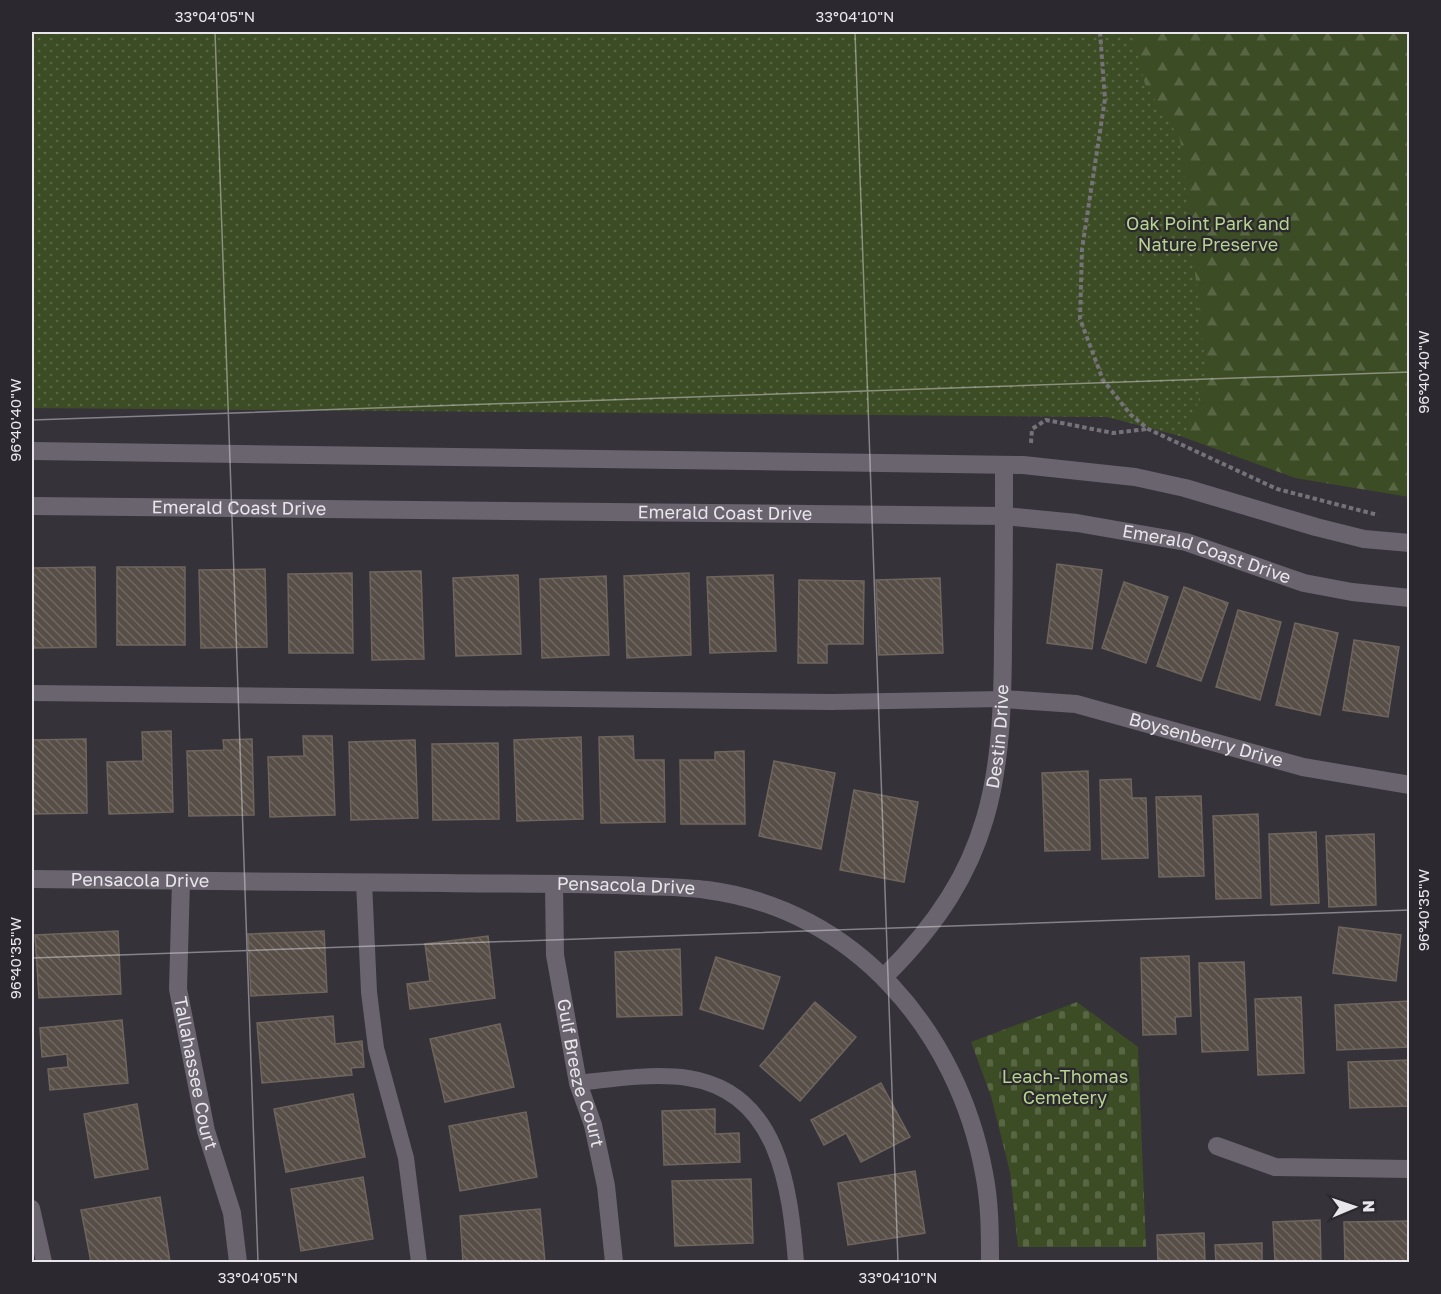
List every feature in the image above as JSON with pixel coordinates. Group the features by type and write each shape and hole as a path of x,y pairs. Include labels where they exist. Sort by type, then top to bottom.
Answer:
{"street":[{"path":"32,451 1004,465 1135,477 1185,488 1316,527 1364,538 1410,543"},
{"name":"Destin Drive","path":"885,976 926,932 944,908 972,855 983,828 997,772 1003,699 1004,465"},
{"name":"Emerald Coast Drive","path":"32,506 1004,516 1077,523 1186,542 1304,583 1352,592 1410,598"},
{"name":"Boysenberry Drive","path":"1003,699 1076,704 1303,767 1410,785"},
{"name":"Pensacola Drive","path":"32,879 554,884 706,890 770,905 845,943 885,976 912,1008 940,1052 967,1110 984,1174 989,1207 990,1263"},
{"name":"Tallahassee Court","path":"181,881 178,989 206,1131 232,1214 238,1263"},
{"name":"Gulf Breeze Court","path":"554,884 555,955 578,1083 593,1125 606,1186 614,1263"},
{"path":"1217,1146 1275,1167 1410,1169"}],"lane":[{"path":"32,693 832,702 1003,699"},
{"path":"364,882 369,992 376,1048 406,1158 419,1263"},
{"path":"578,1083 635,1077 687,1078 706,1083 734,1097 758,1118 773,1143 785,1178 793,1220 796,1263"},
{"path":"32,1208 44,1263"}],"path":[{"path":"1100,32 1105,99 1082,249 1080,319 1103,380 1131,415 1159,434 1277,489 1387,516"}],"green space":[{"name":"Oak Point Park and Nature Preserve","path":"32,32 1409,32 1409,496 1107,417 32,408"},
{"path":"1132,32 1409,32 1409,497 1295,478 1183,437 1195,413 1206,371 1180,139 1145,84"},
{"name":"Leach-Thomas Cemetery","path":"1077,1002 1138,1047 1146,1247 1018,1247 1010,1172 991,1096 971,1042"}],"building":[{"path":"1057,564 1102,570 1092,649 1047,643"},
{"path":"95,567 96,647 32,648 32,568"},
{"path":"117,567 185,567 185,645 117,645"},
{"path":"265,569 267,647 201,648 199,570"},
{"path":"421,571 424,659 372,660 370,572"},
{"path":"352,573 353,653 289,653 288,574"},
{"path":"689,573 691,655 627,658 624,576"},
{"path":"518,575 521,654 456,656 453,578"},
{"path":"773,575 776,651 710,653 707,577"},
{"path":"606,576 609,655 542,658 540,579"},
{"path":"940,578 943,653 879,655 876,580"},
{"path":"799,580 864,581 863,644 827,644 827,663 798,663"},
{"path":"1124,582 1168,597 1146,663 1102,648"},
{"path":"1184,587 1228,603 1201,681 1157,666"},
{"path":"1238,610 1281,622 1260,700 1216,687"},
{"path":"1295,623 1338,633 1320,715 1276,705"},
{"path":"1354,640 1399,647 1388,717 1343,710"},
{"path":"171,731 173,812 109,814 107,762 143,761 142,732"},
{"path":"303,736 332,736 335,815 270,817 268,757 304,756"},
{"path":"633,736 634,760 664,760 665,822 601,823 599,737"},
{"path":"581,737 583,819 517,821 514,740"},
{"path":"86,739 87,813 32,814 32,740"},
{"path":"252,739 254,815 189,816 187,751 224,750 223,740"},
{"path":"415,740 418,818 351,820 349,742"},
{"path":"498,743 499,819 433,820 432,744"},
{"path":"744,751 745,824 681,824 680,760 715,760 715,752"},
{"path":"774,761 835,773 821,849 759,836"},
{"path":"1088,771 1090,850 1045,851 1042,773"},
{"path":"1131,779 1132,798 1146,798 1148,858 1102,859 1100,780"},
{"path":"854,790 918,802 904,882 840,870"},
{"path":"1201,796 1204,876 1159,877 1156,797"},
{"path":"1258,814 1261,898 1216,899 1213,816"},
{"path":"1316,832 1319,903 1271,905 1269,834"},
{"path":"1374,834 1376,905 1329,907 1326,836"},
{"path":"1339,927 1401,935 1396,981 1333,973"},
{"path":"118,931 121,994 39,998 35,935"},
{"path":"324,931 327,992 251,996 248,934"},
{"path":"488,936 495,998 410,1009 407,984 430,981 425,944"},
{"path":"680,949 682,1015 617,1017 615,952"},
{"path":"1189,956 1191,1016 1175,1017 1176,1034 1143,1035 1141,958"},
{"path":"716,957 780,977 763,1029 700,1009"},
{"path":"1244,962 1248,1050 1202,1052 1199,963"},
{"path":"1301,997 1304,1073 1258,1075 1255,999"},
{"path":"1410,1001 1410,1047 1337,1050 1335,1005"},
{"path":"815,1002 856,1037 800,1101 760,1066"},
{"path":"333,1016 335,1044 362,1041 364,1067 351,1068 352,1075 262,1083 257,1023"},
{"path":"122,1020 128,1083 50,1090 48,1069 68,1067 67,1054 42,1057 40,1028"},
{"path":"500,1024 514,1087 445,1102 430,1039"},
{"path":"1410,1060 1410,1106 1350,1108 1348,1062"},
{"path":"881,1083 910,1137 861,1162 846,1133 824,1145 811,1120"},
{"path":"353,1094 365,1157 286,1172 274,1109"},
{"path":"137,1104 148,1169 95,1178 84,1114"},
{"path":"715,1109 715,1134 739,1133 740,1162 664,1165 662,1111"},
{"path":"526,1112 537,1177 460,1191 449,1126"},
{"path":"915,1171 925,1233 848,1245 838,1183"},
{"path":"363,1177 373,1239 301,1251 291,1189"},
{"path":"751,1179 753,1243 675,1246 672,1181"},
{"path":"160,1197 170,1262 91,1262 81,1210"},
{"path":"540,1209 545,1262 463,1262 460,1216"},
{"path":"1320,1220 1321,1262 1275,1262 1273,1222"},
{"path":"1410,1221 1410,1262 1345,1262 1344,1222"},
{"path":"1204,1233 1205,1262 1158,1262 1157,1235"},
{"path":"1262,1243 1262,1262 1216,1262 1215,1245"},
{"path":"759,1261 760,1262 682,1262"}]}
